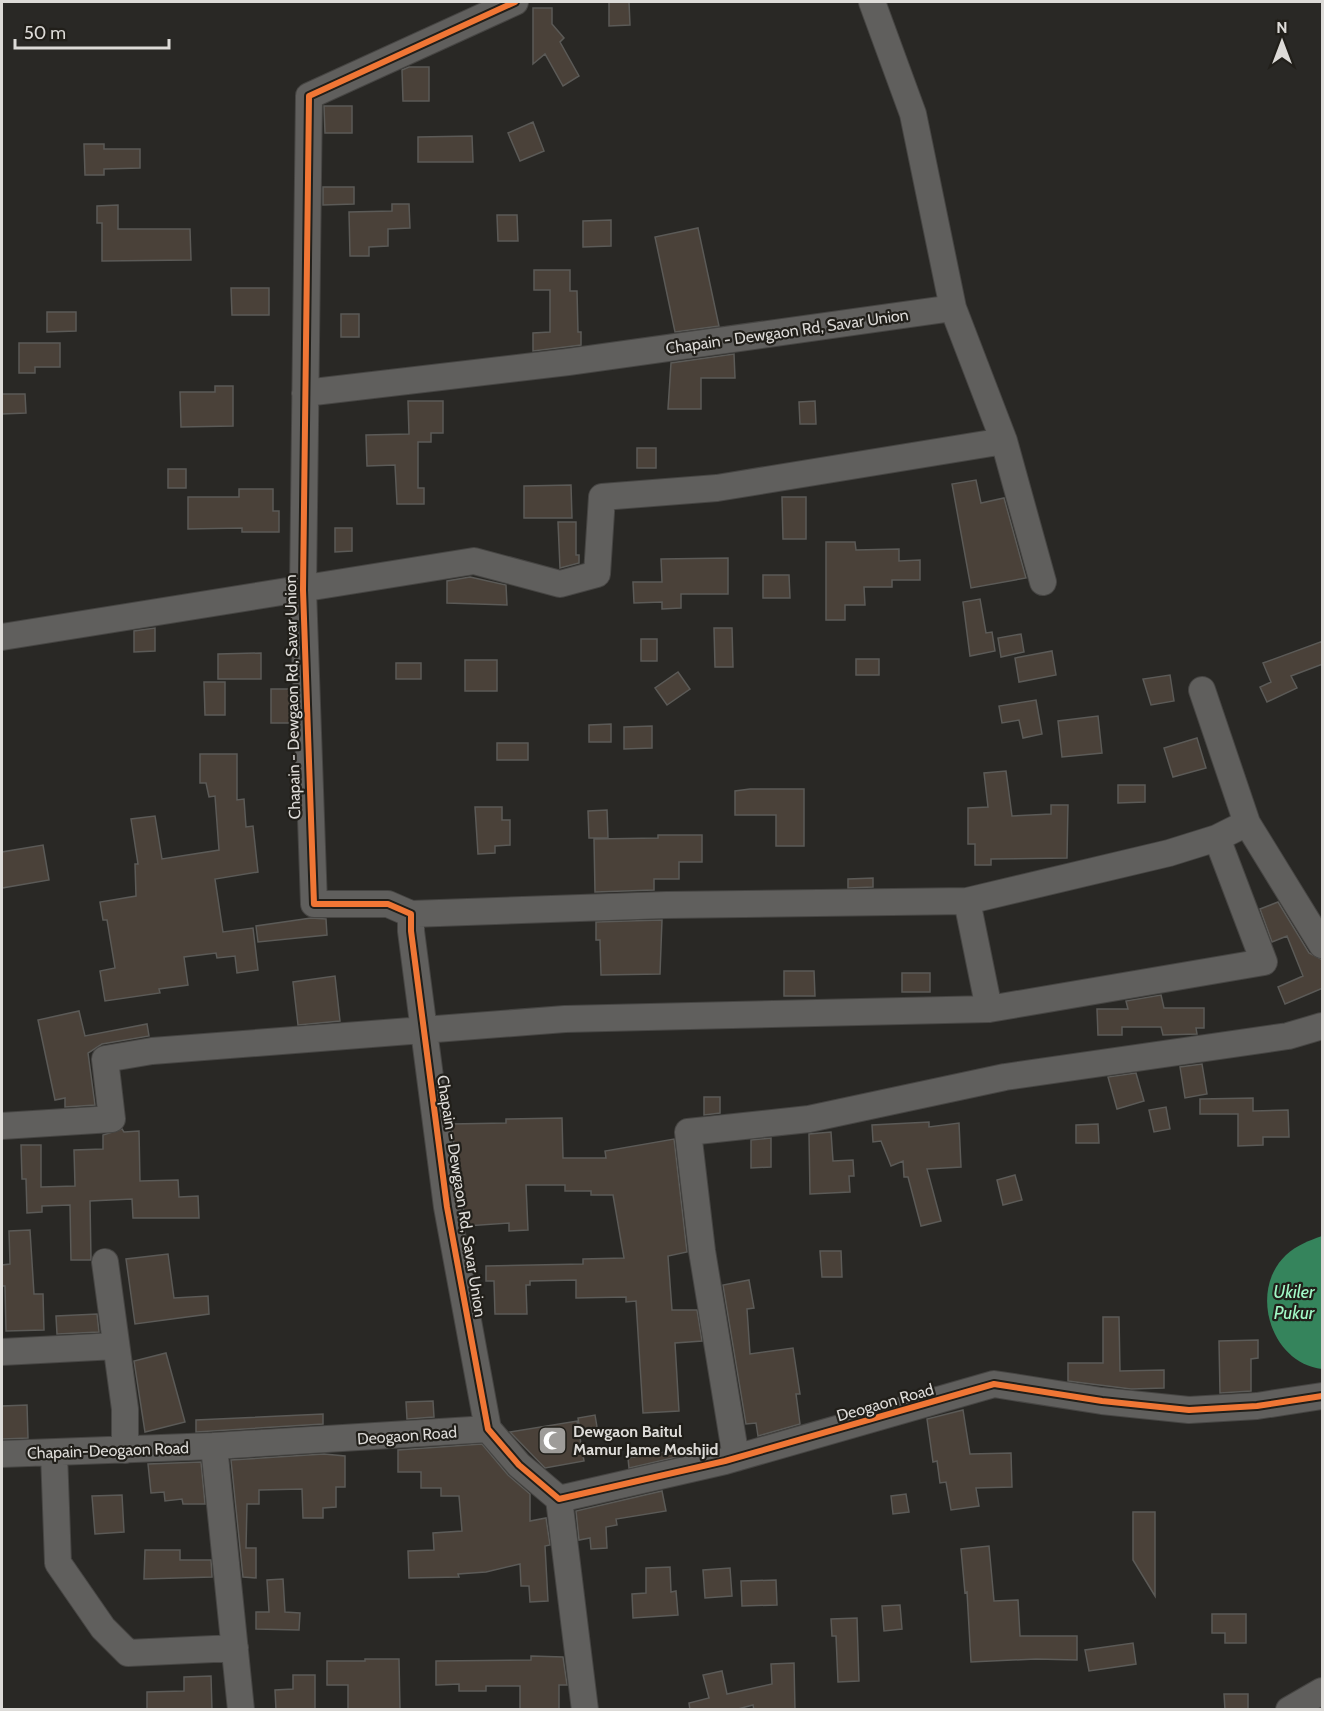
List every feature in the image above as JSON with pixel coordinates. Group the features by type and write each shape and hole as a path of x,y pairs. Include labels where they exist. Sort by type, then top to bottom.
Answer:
{"street":[{"name":"Chapain - Dewgaon Rd, Savar Union","path":"488,1429 447,1207 423,1028 411,914 388,904 314,904 309,830 303,590 309,96 516,2"},
{"path":"872,2 913,114 953,308 1004,441 1043,582"},
{"name":"Chapain - Dewgaon Rd, Savar Union","path":"305,393 568,362 953,308"},
{"path":"2,637 474,561 560,584 597,574 602,498 717,488 1004,441"},
{"path":"1202,690 1247,823 1323,945"},
{"path":"411,914 666,905 967,902 1168,853 1217,838 1247,823"},
{"path":"2,1126 112,1119 105,1059 152,1051 423,1028 565,1019 989,1009 1264,962 1217,838"},
{"path":"967,902 989,1009"},
{"path":"736,1458 702,1251 688,1132 809,1119 1005,1077 1288,1036 1323,1026"},
{"path":"105,1262 125,1408 125,1450"},
{"path":"2,1352 116,1346"},
{"name":"Deogaon Road","path":"559,1498 736,1458 994,1384 1102,1401 1189,1410 1257,1406 1323,1395"},
{"path":"488,1429 519,1465 559,1498 585,1710"},
{"name":"Deogaon Road","path":"214,1446 488,1429"},
{"path":"214,1446 241,1710"},
{"name":"Chapain-Deogaon Road","path":"2,1454 214,1446"},
{"path":"54,1452 58,1563 103,1628 128,1653 235,1648"},
{"path":"1289,1710 1323,1691"}],"water":[{"name":"Ukiler Pukur","path":"1322,1236 1322,1369 1304,1364 1290,1354 1278,1340 1267,1305 1268,1287 1275,1270 1286,1255 1299,1246"}],"building":[{"path":"609,2 629,2 630,25 609,26"},
{"path":"533,8 552,8 552,24 564,38 560,42 579,76 563,86 545,54 533,64"},
{"path":"409,67 429,67 429,101 403,101 402,70"},
{"path":"324,106 352,106 352,133 325,133"},
{"path":"533,122 544,151 520,161 508,133"},
{"path":"472,136 473,162 418,162 418,137"},
{"path":"84,144 104,144 104,149 140,149 140,168 104,169 104,175 85,175"},
{"path":"323,187 354,187 354,204 323,205"},
{"path":"392,204 409,204 410,228 388,229 388,246 369,247 369,256 350,256 349,212 392,211"},
{"path":"118,205 118,229 190,229 191,260 102,261 102,223 97,223 97,206"},
{"path":"497,215 517,215 518,241 498,241"},
{"path":"611,220 611,246 583,247 583,221"},
{"path":"698,228 719,326 675,332 655,237"},
{"path":"534,270 570,270 570,291 577,291 578,332 581,332 581,345 533,351 533,333 550,332 550,290 534,290"},
{"path":"231,288 269,288 269,315 232,315"},
{"path":"47,312 76,312 76,331 47,332"},
{"path":"341,314 359,314 359,337 341,337"},
{"path":"19,343 60,343 60,367 35,367 35,373 19,373"},
{"path":"734,354 735,378 701,378 701,409 668,409 671,363"},
{"path":"215,386 233,386 233,426 181,427 180,392 215,392"},
{"path":"2,394 25,394 26,413 2,414"},
{"path":"408,401 443,401 443,433 431,433 431,442 418,442 418,488 424,488 424,504 397,504 395,465 367,466 366,435 409,434"},
{"path":"815,401 816,424 800,424 799,402"},
{"path":"637,448 656,448 656,468 637,468"},
{"path":"168,469 186,469 186,488 168,488"},
{"path":"976,480 981,503 1004,498 1026,578 971,588 952,484"},
{"path":"571,485 572,518 524,518 524,486"},
{"path":"239,489 273,489 273,511 279,511 279,532 242,532 242,528 188,529 188,497 239,497"},
{"path":"782,497 806,497 806,539 783,539"},
{"path":"558,522 576,522 576,555 579,555 579,563 560,568"},
{"path":"335,528 352,528 352,551 335,552"},
{"path":"826,542 855,542 856,550 899,549 899,561 920,560 920,580 892,580 892,587 864,587 865,605 845,605 845,620 826,620"},
{"path":"728,558 728,594 681,594 681,608 662,609 662,602 634,603 633,582 662,582 661,559"},
{"path":"763,575 789,575 790,598 763,598"},
{"path":"470,577 506,585 507,605 447,603 447,581"},
{"path":"980,599 986,633 992,632 995,651 970,656 963,602"},
{"path":"155,628 155,651 134,652 134,631"},
{"path":"714,628 732,628 733,667 715,667"},
{"path":"1021,634 1024,652 1001,657 998,638"},
{"path":"641,639 657,639 657,661 641,661"},
{"path":"1323,641 1323,664 1291,676 1297,688 1267,702 1260,687 1271,682 1263,663"},
{"path":"1052,651 1056,675 1019,682 1015,658"},
{"path":"261,653 261,679 218,679 218,654"},
{"path":"856,659 879,659 879,675 856,675"},
{"path":"465,660 497,660 497,691 465,691"},
{"path":"396,663 421,663 421,679 396,679"},
{"path":"678,672 690,689 667,705 655,688"},
{"path":"1170,675 1174,701 1151,705 1143,679"},
{"path":"204,682 225,682 225,715 205,715"},
{"path":"271,689 291,689 293,723 271,723"},
{"path":"1036,700 1042,734 1023,738 1019,720 1002,723 999,706"},
{"path":"1098,716 1102,753 1062,757 1058,721"},
{"path":"611,724 611,742 589,742 589,725"},
{"path":"652,726 652,748 624,749 624,727"},
{"path":"1197,738 1206,768 1173,777 1164,748"},
{"path":"497,743 528,743 528,760 497,760"},
{"path":"200,754 237,754 237,800 244,799 246,827 253,826 258,872 215,879 223,932 253,928 258,970 237,973 235,956 217,958 216,953 184,957 188,985 159,989 160,993 105,1001 100,971 115,968 107,920 103,920 100,902 136,896 135,864 138,864 131,819 155,816 162,859 219,850 215,796 209,797 206,783 200,783"},
{"path":"1006,771 1012,816 1051,814 1051,805 1068,805 1067,858 991,859 991,865 975,865 975,844 968,844 968,808 988,807 984,773"},
{"path":"1118,785 1145,785 1145,802 1118,803"},
{"path":"804,789 804,846 776,846 776,815 735,815 735,791"},
{"path":"475,807 502,807 502,820 510,820 510,845 495,846 495,853 478,854"},
{"path":"607,810 608,838 589,838 588,811"},
{"path":"658,835 702,835 702,862 679,862 679,879 654,879 654,890 595,892 594,839 658,838"},
{"path":"43,845 49,880 2,888 2,852"},
{"path":"873,878 873,887 848,888 848,879"},
{"path":"1278,902 1309,953 1323,960 1323,988 1285,1004 1278,987 1303,976 1287,936 1272,942 1260,909"},
{"path":"311,918 326,919 327,935 258,942 256,926"},
{"path":"662,920 660,974 601,975 600,940 596,940 596,922"},
{"path":"784,971 814,971 815,996 784,996"},
{"path":"902,973 930,973 930,992 902,992"},
{"path":"335,976 340,1021 298,1025 293,982"},
{"path":"1161,995 1164,1008 1204,1008 1204,1028 1196,1028 1197,1034 1163,1035 1161,1027 1122,1027 1122,1035 1098,1035 1097,1009 1128,1009 1126,1001"},
{"path":"79,1011 85,1036 147,1024 149,1036 102,1044 88,1053 95,1105 65,1107 65,1098 55,1100 38,1020"},
{"path":"1202,1064 1207,1094 1185,1098 1180,1067"},
{"path":"1136,1073 1144,1101 1117,1109 1108,1077"},
{"path":"704,1097 720,1097 720,1113 704,1115"},
{"path":"1253,1098 1253,1111 1288,1110 1289,1137 1263,1137 1263,1145 1238,1146 1238,1114 1200,1114 1200,1099"},
{"path":"1166,1107 1170,1129 1154,1132 1149,1110"},
{"path":"562,1118 563,1158 606,1158 605,1151 674,1139 687,1252 668,1256 672,1310 697,1310 702,1341 675,1343 679,1411 643,1413 636,1301 626,1302 626,1297 576,1298 576,1280 530,1281 530,1285 526,1285 527,1314 495,1314 494,1281 486,1281 486,1266 583,1264 583,1259 624,1258 613,1195 591,1195 591,1191 565,1191 565,1185 526,1185 528,1230 509,1231 509,1223 466,1226 451,1124 506,1123 506,1119"},
{"path":"929,1122 929,1127 959,1123 961,1167 927,1169 941,1221 921,1226 908,1177 904,1177 903,1161 891,1166 881,1141 873,1142 872,1125"},
{"path":"1098,1124 1099,1143 1076,1143 1076,1125"},
{"path":"122,1129 124,1132 139,1131 140,1181 178,1180 179,1197 198,1196 199,1218 133,1218 132,1199 90,1201 91,1260 71,1260 70,1205 42,1206 42,1212 27,1213 26,1179 22,1179 21,1145 41,1145 41,1187 75,1186 74,1150 103,1149 103,1135"},
{"path":"831,1132 833,1161 853,1160 854,1176 849,1176 850,1192 810,1194 809,1134"},
{"path":"771,1138 771,1167 751,1168 751,1140"},
{"path":"1015,1175 1022,1200 1003,1205 997,1180"},
{"path":"30,1230 34,1294 43,1294 44,1330 6,1331 2,1265 10,1264 9,1231"},
{"path":"820,1251 841,1251 842,1277 822,1277"},
{"path":"168,1254 174,1298 208,1296 209,1314 135,1324 126,1259"},
{"path":"749,1280 754,1308 747,1309 750,1354 793,1348 800,1394 796,1394 800,1424 758,1436 756,1423 746,1424 723,1285"},
{"path":"97,1314 99,1332 57,1334 56,1316"},
{"path":"1103,1317 1119,1317 1120,1371 1164,1370 1164,1388 1131,1389 1068,1381 1068,1363 1103,1363"},
{"path":"1258,1340 1258,1358 1251,1359 1251,1391 1220,1393 1219,1341"},
{"path":"166,1353 185,1422 145,1432 134,1361"},
{"path":"433,1401 434,1417 407,1419 406,1402"},
{"path":"27,1405 28,1438 2,1439 2,1406"},
{"path":"963,1410 970,1454 1011,1453 1012,1487 976,1488 979,1506 951,1510 946,1482 940,1483 937,1461 933,1462 927,1419"},
{"path":"323,1414 323,1424 196,1432 196,1420"},
{"path":"595,1415 598,1433 581,1435 578,1418"},
{"name":"Dewgaon Baitul Mamur Jame Moshjid","path":"577,1421 584,1461 545,1468 510,1432"},
{"path":"482,1444 508,1475 530,1494 530,1521 546,1518 550,1545 545,1546 548,1601 530,1602 529,1586 521,1586 520,1564 486,1572 458,1574 459,1577 409,1578 408,1551 434,1550 433,1533 462,1531 459,1496 441,1496 441,1488 421,1488 421,1472 398,1472 398,1450"},
{"path":"676,1450 677,1457 629,1468 628,1458"},
{"path":"324,1454 345,1456 345,1487 336,1487 336,1507 323,1508 323,1518 303,1518 302,1489 259,1490 259,1504 247,1504 246,1548 256,1548 256,1578 243,1577 231,1460"},
{"path":"201,1462 205,1504 183,1504 182,1499 165,1501 164,1492 151,1493 148,1464"},
{"path":"662,1491 666,1511 616,1519 617,1525 606,1527 607,1548 591,1549 590,1538 579,1540 576,1511"},
{"path":"906,1494 909,1512 893,1514 891,1496"},
{"path":"122,1495 124,1532 95,1534 92,1496"},
{"path":"1133,1512 1155,1512 1155,1596 1133,1560"},
{"path":"989,1546 994,1601 1018,1600 1020,1636 1077,1636 1077,1660 971,1662 967,1592 965,1593 961,1549"},
{"path":"145,1550 180,1550 180,1560 211,1560 212,1577 144,1579"},
{"path":"670,1567 671,1592 676,1591 678,1615 633,1618 632,1594 646,1593 646,1568"},
{"path":"730,1568 732,1596 705,1598 703,1570"},
{"path":"283,1579 285,1612 300,1613 299,1630 256,1629 256,1612 269,1612 267,1580"},
{"path":"776,1580 777,1605 742,1606 741,1581"},
{"path":"900,1605 902,1629 884,1631 882,1606"},
{"path":"1212,1614 1246,1614 1246,1643 1225,1643 1225,1633 1212,1633"},
{"path":"857,1618 859,1681 838,1682 836,1636 832,1636 831,1619"},
{"path":"1133,1643 1136,1664 1089,1671 1085,1650"},
{"path":"531,1656 563,1657 567,1685 559,1685 559,1710 520,1710 520,1686 486,1686 486,1691 459,1691 459,1684 436,1685 436,1661 531,1660"},
{"path":"365,1659 399,1659 400,1710 348,1710 348,1685 327,1685 327,1661 365,1661"},
{"path":"794,1663 795,1710 754,1710 753,1705 734,1710 690,1710 689,1703 709,1698 703,1675 722,1671 727,1694 772,1684 771,1664"},
{"path":"293,1675 315,1675 315,1709 276,1710 275,1690 293,1689"},
{"path":"211,1676 212,1710 147,1710 147,1692 184,1691 184,1677"},
{"path":"1224,1694 1248,1694 1248,1710 1225,1710"}],"cycle path":[{"path":"515,2 309,96 303,590 314,904 388,904 411,914 411,931 447,1207 488,1429 519,1465 559,1499 725,1461 994,1384 1102,1401 1189,1410 1257,1406 1322,1396"}],"place":[{"name":"Dewgaon Baitul Mamur Jame Moshjid","path":"552,1440"}]}
